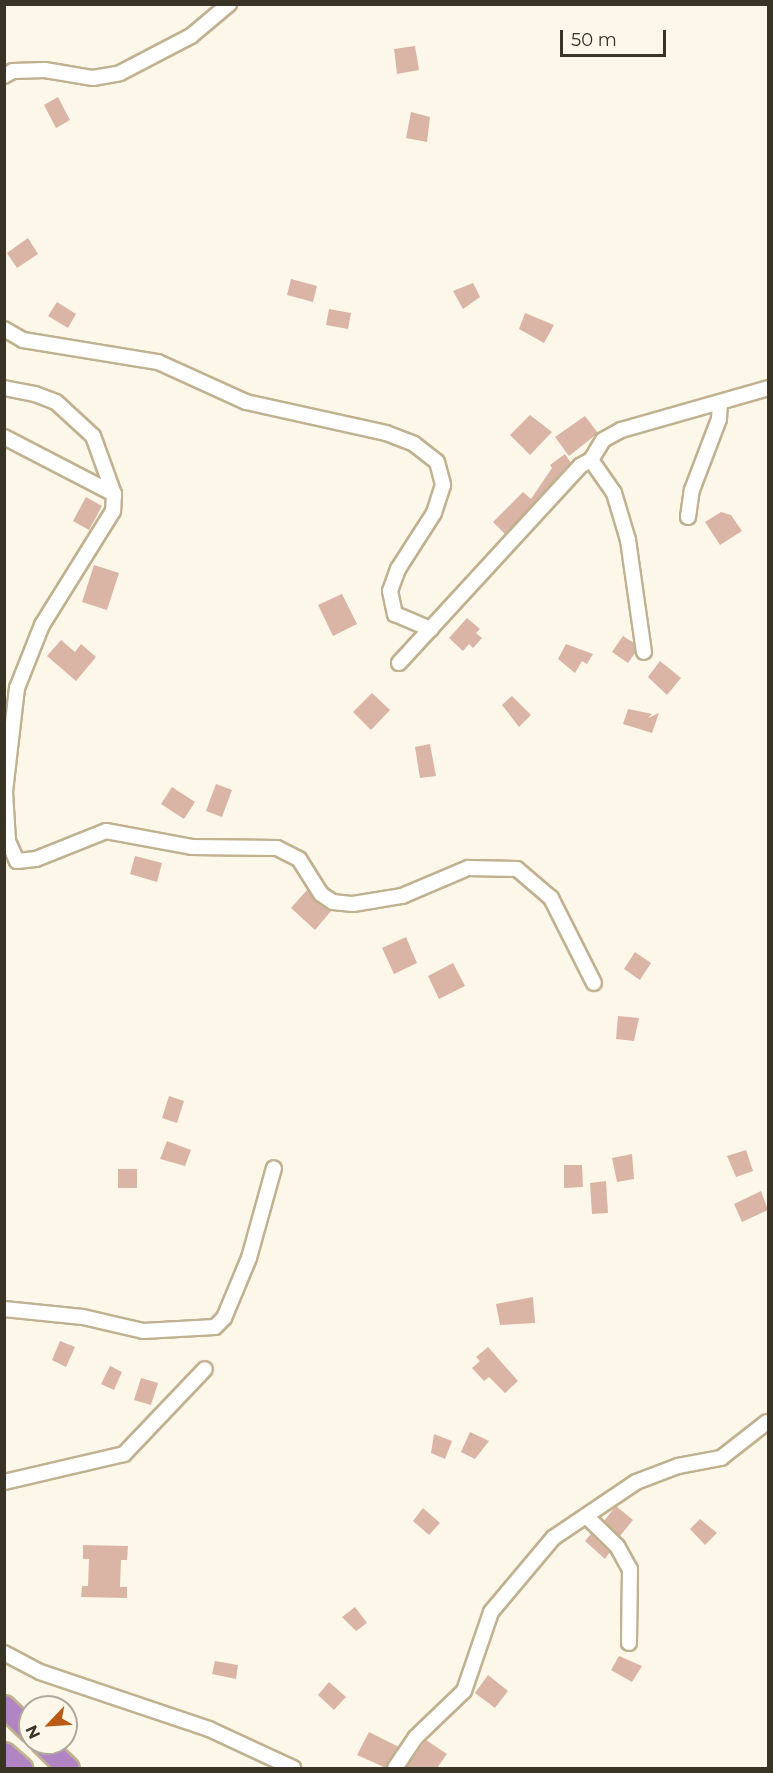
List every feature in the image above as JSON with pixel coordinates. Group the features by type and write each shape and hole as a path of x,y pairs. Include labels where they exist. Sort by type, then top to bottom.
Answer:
{"highway":[{"path":"4,1706 18,1719"},
{"path":"4,1753 21,1768"},
{"path":"55,1755 69,1768"}],"street":[{"path":"4,76 13,71 34,70 93,78 120,73 191,36 229,4"},
{"path":"4,329 23,340 158,362 246,402 386,433 414,444 437,462 443,485 434,513 398,569 390,591 395,614 431,629"},
{"path":"4,388 35,394 56,402 93,436 114,494 113,512 42,625 18,688 4,792 8,842 17,861 36,859 106,831 192,847 277,848 299,858 321,894 333,902 353,904 402,896 468,868 517,869 551,898 594,983"},
{"path":"399,663 580,466 591,460 603,441 621,430 768,388"},
{"path":"688,517 692,490 719,419 720,402"},
{"path":"4,437 114,494"},
{"path":"591,460 614,493 628,540 644,652"},
{"path":"4,1309 83,1317 143,1331 215,1328 224,1318 249,1258 274,1168"},
{"path":"4,1482 124,1454 205,1369"},
{"path":"394,1768 416,1737 464,1691 491,1612 553,1538 636,1482 678,1466 721,1458 767,1422"},
{"path":"587,1517 617,1546 630,1569 628,1643"},
{"path":"4,1653 40,1671 209,1729 293,1768"}],"building":[{"path":"415,46 419,70 397,74 394,49"},
{"path":"58,97 70,120 56,128 44,105"},
{"path":"411,112 430,117 427,142 406,138"},
{"path":"28,238 38,254 17,268 7,253"},
{"path":"291,279 317,286 313,302 287,295"},
{"path":"473,283 480,297 463,309 453,291"},
{"path":"57,302 76,314 68,328 48,316"},
{"path":"329,309 351,313 348,329 326,325"},
{"path":"525,313 554,325 544,343 519,329"},
{"path":"530,415 552,432 530,455 510,435"},
{"path":"585,416 598,433 569,456 555,437"},
{"path":"565,454 571,463 505,534 493,522 523,492 531,499 552,468 550,465"},
{"path":"86,497 102,506 89,530 73,521"},
{"path":"721,512 731,515 742,531 720,545 705,522"},
{"path":"94,565 119,573 107,610 82,602"},
{"path":"342,594 357,624 333,636 318,605"},
{"path":"467,618 480,629 476,633 482,638 473,648 469,644 463,651 449,638"},
{"path":"623,636 634,643 635,653 628,663 612,652"},
{"path":"61,640 75,652 81,644 96,657 76,681 47,656"},
{"path":"566,644 593,654 587,664 582,661 575,673 558,659"},
{"path":"660,661 681,678 667,695 648,677"},
{"path":"372,693 390,710 371,730 353,712"},
{"path":"512,696 531,715 519,727 502,705"},
{"path":"628,709 652,714 648,718 659,713 652,733 623,724"},
{"path":"430,744 436,776 420,778 415,747"},
{"path":"216,784 232,790 222,817 206,811"},
{"path":"172,787 195,802 184,819 161,804"},
{"path":"135,856 162,863 157,882 130,874"},
{"path":"307,890 331,911 315,930 291,908"},
{"path":"406,937 417,963 394,974 382,948"},
{"path":"635,952 651,963 640,980 624,969"},
{"path":"453,963 465,986 439,999 428,976"},
{"path":"618,1016 639,1018 634,1041 616,1039"},
{"path":"169,1096 184,1101 177,1123 162,1118"},
{"path":"167,1141 191,1150 185,1166 160,1159"},
{"path":"746,1150 753,1171 736,1177 727,1156"},
{"path":"632,1154 634,1179 617,1182 612,1158"},
{"path":"564,1165 582,1165 583,1187 564,1188"},
{"path":"118,1169 137,1169 137,1188 118,1188"},
{"path":"606,1181 608,1213 592,1214 590,1183"},
{"path":"761,1191 768,1210 742,1222 734,1204"},
{"path":"533,1297 535,1323 500,1325 496,1304"},
{"path":"60,1341 75,1347 66,1367 52,1360"},
{"path":"488,1347 518,1381 505,1393 489,1377 484,1381 472,1368 480,1361 476,1357"},
{"path":"110,1366 122,1372 114,1390 101,1384"},
{"path":"141,1378 158,1383 151,1405 134,1400"},
{"path":"470,1432 489,1441 475,1459 461,1452"},
{"path":"434,1434 452,1441 445,1459 431,1453"},
{"path":"616,1506 633,1520 620,1536 604,1521"},
{"path":"423,1508 440,1523 429,1535 413,1521"},
{"path":"700,1519 717,1533 705,1545 690,1529"},
{"path":"591,1534 610,1552 605,1559 585,1541"},
{"path":"83,1545 128,1546 127,1560 121,1560 120,1587 127,1587 127,1598 81,1597 82,1586 88,1586 89,1559 83,1559"},
{"path":"355,1607 367,1623 356,1631 342,1617"},
{"path":"619,1656 642,1666 632,1682 611,1670"},
{"path":"215,1661 238,1665 236,1679 212,1674"},
{"path":"488,1675 508,1691 495,1708 475,1693"},
{"path":"329,1682 346,1697 334,1710 318,1695"},
{"path":"369,1732 399,1747 386,1768 357,1755"},
{"path":"426,1740 447,1754 437,1768 406,1768"}]}
